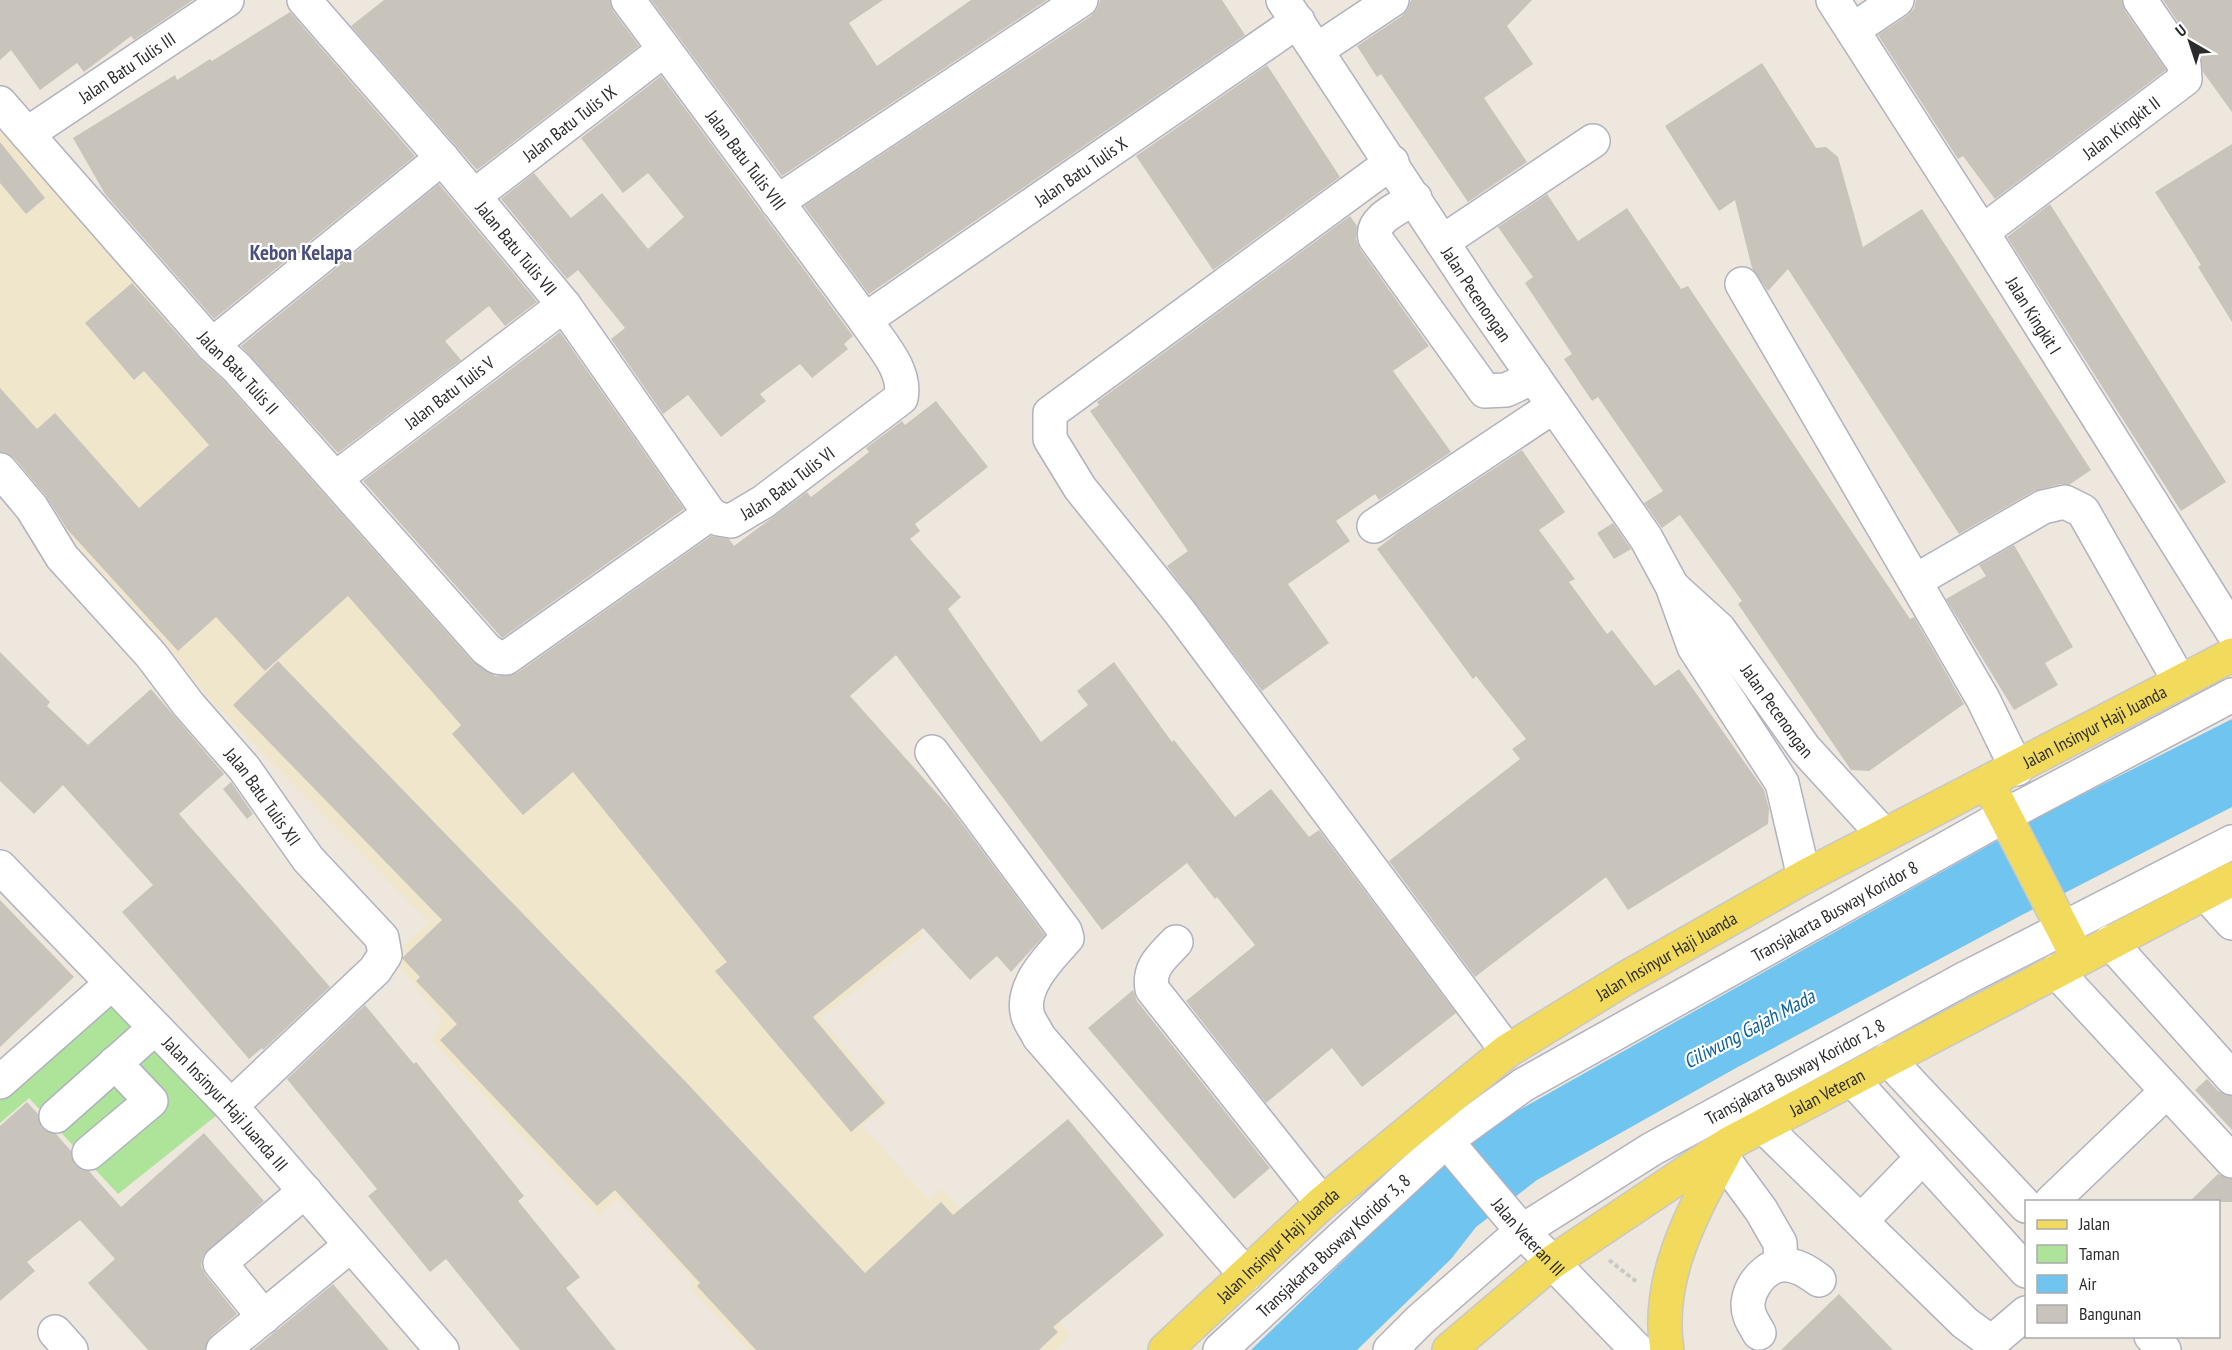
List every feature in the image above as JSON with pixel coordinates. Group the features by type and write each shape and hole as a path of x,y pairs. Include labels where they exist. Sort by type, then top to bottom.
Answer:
{"main road":[{"name":"Jalan Insinyur Haji Juanda","path":"1165,1350 1322,1203 1442,1136 1507,1051 1626,978 1804,877 2017,769 2232,655"},
{"path":"1988,783 2058,917 2067,965"},
{"name":"Jalan Veteran","path":"1449,1350 1551,1263 1763,1126 2218,886"},
{"path":"1667,1350 1665,1318 1668,1288 1687,1226 1726,1150"}],"street":[{"name":"Jalan Batu Tulis III","path":"27,134 227,0"},
{"name":"Jalan Batu Tulis VII","path":"304,0 442,158 564,305 710,514"},
{"name":"Jalan Batu Tulis VIII","path":"628,0 865,320"},
{"path":"777,202 1081,0"},
{"path":"1317,50 1392,0"},
{"name":"Jalan Kingkit I","path":"1833,0 1854,29 2232,631"},
{"path":"1854,29 1897,0"},
{"name":"Jalan Kingkit II","path":"1982,232 2185,79 2184,64 2140,0"},
{"name":"Jalan Pecenongan","path":"1291,11 1392,162 1442,242 1646,538 1672,586 1694,647 1782,783 1804,877"},
{"name":"Jalan Batu Tulis X","path":"865,320 1291,11"},
{"name":"Jalan Batu Tulis IX","path":"474,196 664,50"},
{"name":"Jalan Batu Tulis II","path":"0,103 212,345 237,368 479,640"},
{"path":"1442,242 1593,141"},
{"path":"212,345 442,158"},
{"path":"1392,162 1050,413 1050,439 1080,488 1179,611 1507,1051"},
{"path":"1361,185 1384,219"},
{"path":"1414,198 1374,228 1375,238 1485,391 1506,390 1534,377"},
{"path":"1742,284 1983,699 2017,769"},
{"name":"Jalan Batu Tulis V","path":"336,478 564,305"},
{"name":"Jalan Batu Tulis VI","path":"479,640 497,657 506,658 513,654 710,514 719,519 731,520 763,502 901,398 903,386 897,368 865,320"},
{"path":"1374,526 1554,406"},
{"name":"Jalan Batu Tulis XII","path":"0,470 32,508 63,557 151,655 188,704 244,768 308,859 357,909 382,938 385,946 385,955 375,970 231,1106"},
{"path":"1915,581 2043,507 2065,502 2083,511 2180,682"},
{"name":"Jalan Pecenongan","path":"1672,586 1719,629 1805,749 1884,835"},
{"name":"Transjakarta Busway Koridor 8","path":"1442,1136 1533,1079 2008,821 2232,695"},
{"path":"932,752 1065,931 1067,938 1041,968 1027,995 1027,1015 1039,1037 1246,1275"},
{"name":"Transjakarta Busway Koridor 2, 8","path":"1390,1350 1518,1226 2058,917 2232,842"},
{"name":"Jalan Insinyur Haji Juanda III","path":"0,867 231,1106 351,1245 433,1347"},
{"path":"2218,886 2232,923"},
{"path":"1176,942 1153,966 1149,976 1152,989 1322,1203"},
{"path":"2110,942 2230,1072"},
{"path":"2067,965 2167,1091 2232,1161"},
{"path":"0,1082 111,984"},
{"path":"56,1116 155,1028"},
{"path":"1888,1059 2025,1205"},
{"path":"89,1154 151,1101 115,1063"},
{"path":"1852,1079 2025,1270"},
{"path":"2053,1200 2167,1091"},
{"path":"1763,1126 1965,1323 1987,1339 1999,1336 2025,1314"},
{"name":"Jalan Veteran III","path":"1442,1136 1551,1263 1637,1350"},
{"name":"Transjakarta Busway Koridor 3, 8","path":"1220,1350 1442,1136"},
{"path":"1726,1150 1780,1243 1780,1265"},
{"path":"1862,1221 1922,1158"},
{"path":"264,1317 220,1263 304,1191"},
{"path":"222,1350 351,1245"},
{"path":"1759,1333 1749,1314 1750,1293 1762,1275 1780,1265 1802,1268 1819,1280"},
{"path":"2153,1338 2164,1350"}],"path":[{"path":"1589,1237 1619,1271 1638,1283 1668,1288"}],"shaded area":[{"path":"0,131 192,333 502,673 532,662 620,769 858,857 924,935 820,1019 890,1103 862,1126 929,1200 942,1189 1071,1335 1055,1350 749,1350 691,1289 691,1278 618,1198 599,1216 431,1041 442,1018 394,961 400,949 429,922 213,703 163,641 0,460"}],"green space":[{"path":"116,987 227,1107 118,1194 29,1098 0,1123 0,1086"}],"water":[{"name":"Ciliwung Gajah Mada","path":"2232,719 2232,807 2020,916 1736,1068 1537,1180 1476,1227 1451,1259 1357,1350 1251,1350 1430,1177 1496,1123 2048,812"}],"building":[{"path":"0,0 193,0 134,40 131,36 84,72 77,63 40,90 11,50 0,60"},
{"path":"384,0 610,0 613,11 639,46 477,170 351,26"},
{"path":"651,0 883,0 849,23 877,66 971,0 1047,0 782,176"},
{"path":"1100,0 1222,0 1245,35 869,294 804,206 1091,16"},
{"path":"1411,0 1532,0 1507,26 1533,64 1484,98 1527,162 1468,202 1381,74 1377,77 1357,46 1402,16"},
{"path":"1916,0 2122,0 2125,11 2166,70 1995,199 1963,156 1958,159 1878,35 1908,15 1914,9"},
{"path":"2163,0 2232,0 2232,112 2203,72 2199,53"},
{"path":"290,12 415,156 214,319 105,194 73,138 175,75 177,80 210,59 212,61"},
{"path":"1762,63 1816,148 1826,147 1838,157 1863,247 1922,209 2091,470 2069,485 2061,484 2034,491 1959,534 1788,269 1768,291 1752,268 1735,200 1719,211 1665,126"},
{"path":"1267,65 1340,177 1213,270 1136,156"},
{"path":"661,76 853,336 844,344 848,349 812,378 800,364 760,394 766,401 721,437 688,395 663,414 611,339 625,328 578,270 567,279 501,199 534,173 571,218 602,193 648,249 684,217 648,173 623,193 581,138"},
{"path":"0,142 45,198 26,214 0,183"},
{"path":"2232,144 2232,322 2198,267 2201,265 2155,192"},
{"path":"439,184 537,302 505,326 489,306 445,341 461,360 338,453 241,346"},
{"path":"1547,194 1578,241 1627,208 1681,289 1688,286 1910,619 1914,617 1964,704 1869,771 1851,770 1738,604 1742,601 1680,515 1662,528 1644,503 1663,491 1598,397 1592,401 1564,359 1572,354 1525,283 1533,277 1498,227"},
{"path":"2050,204 2226,482 2181,511 2007,237"},
{"path":"1350,216 1357,226 1356,239 1360,249 1429,346 1393,371 1451,452 1379,500 1375,494 1336,521 1350,541 1288,584 1329,643 1262,691 1167,566 1188,551 1090,411 1099,405 1097,402"},
{"path":"132,283 198,357 224,381 472,661 495,676 517,673 711,536 729,539 734,546 807,492 811,497 869,452 866,448 902,421 905,425 936,401 988,467 915,524 920,531 910,539 961,597 948,609 1041,742 1088,705 1077,691 1114,662 1172,742 1174,740 1235,817 1271,789 1309,837 1319,830 1456,1013 1362,1087 1332,1048 1266,1103 1186,1001 1255,945 1217,897 1215,899 1187,863 1102,930 896,655 850,696 951,809 1045,935 1011,972 997,956 970,980 923,928 813,1017 885,1103 851,1132 715,971 727,962 573,772 523,815 452,734 461,725 348,596 265,671 216,617 178,651 67,529 46,496 14,458 0,452 0,388 37,429 55,413 139,508 209,445 144,371 134,380 85,323"},
{"path":"560,332 684,509 502,638 363,481"},
{"path":"1522,450 1565,512 1539,530 1575,579 1569,582 1607,634 1612,630 1655,686 1679,669 1764,790 1769,809 1768,824 1628,910 1606,877 1475,977 1389,861 1520,759 1512,749 1526,739 1476,676 1473,679 1377,549 1401,530"},
{"path":"1613,523 1631,549 1614,559 1597,533"},
{"path":"2014,545 2073,647 2045,663 2058,685 2014,710 1946,599 1986,576 1979,565"},
{"path":"0,652 50,702 47,706 88,745 151,689 224,774 179,814 330,987 263,1050 262,1048 249,1059 122,912 153,885 63,785 34,814 0,781"},
{"path":"278,661 684,1080 865,1273 941,1202 953,1215 1068,1119 1164,1235 1053,1327 1058,1332 1039,1350 756,1350 697,1286 700,1283 615,1190 597,1206 440,1040 457,1024 416,981 420,977 402,958 442,920 233,705"},
{"path":"231,782 253,814 247,819 223,789"},
{"path":"0,900 74,977 0,1047"},
{"path":"1133,990 1137,1001 1270,1168 1234,1199 1088,1028"},
{"path":"365,1005 414,1064 416,1062 524,1196 518,1201 580,1277 566,1288 616,1350 520,1350 446,1259 430,1272 368,1196 377,1189 287,1079"},
{"path":"2207,1079 2218,1091 2232,1096 2232,1130 2195,1090"},
{"path":"27,1102 38,1114 42,1128 56,1134 71,1151 75,1165 89,1171 121,1207 204,1133 264,1201 203,1256 201,1266 205,1274 237,1314 211,1336 205,1350 148,1350 88,1283 115,1259 80,1220 27,1262 35,1271 0,1301 0,1126"},
{"path":"2218,1174 2232,1179 2232,1202 2191,1200"},
{"path":"333,1284 389,1350 253,1350 276,1331"},
{"path":"1839,1294 1893,1350 1781,1350"}],"district":[{"name":"Kebon Kelapa","path":"301,252"}]}
